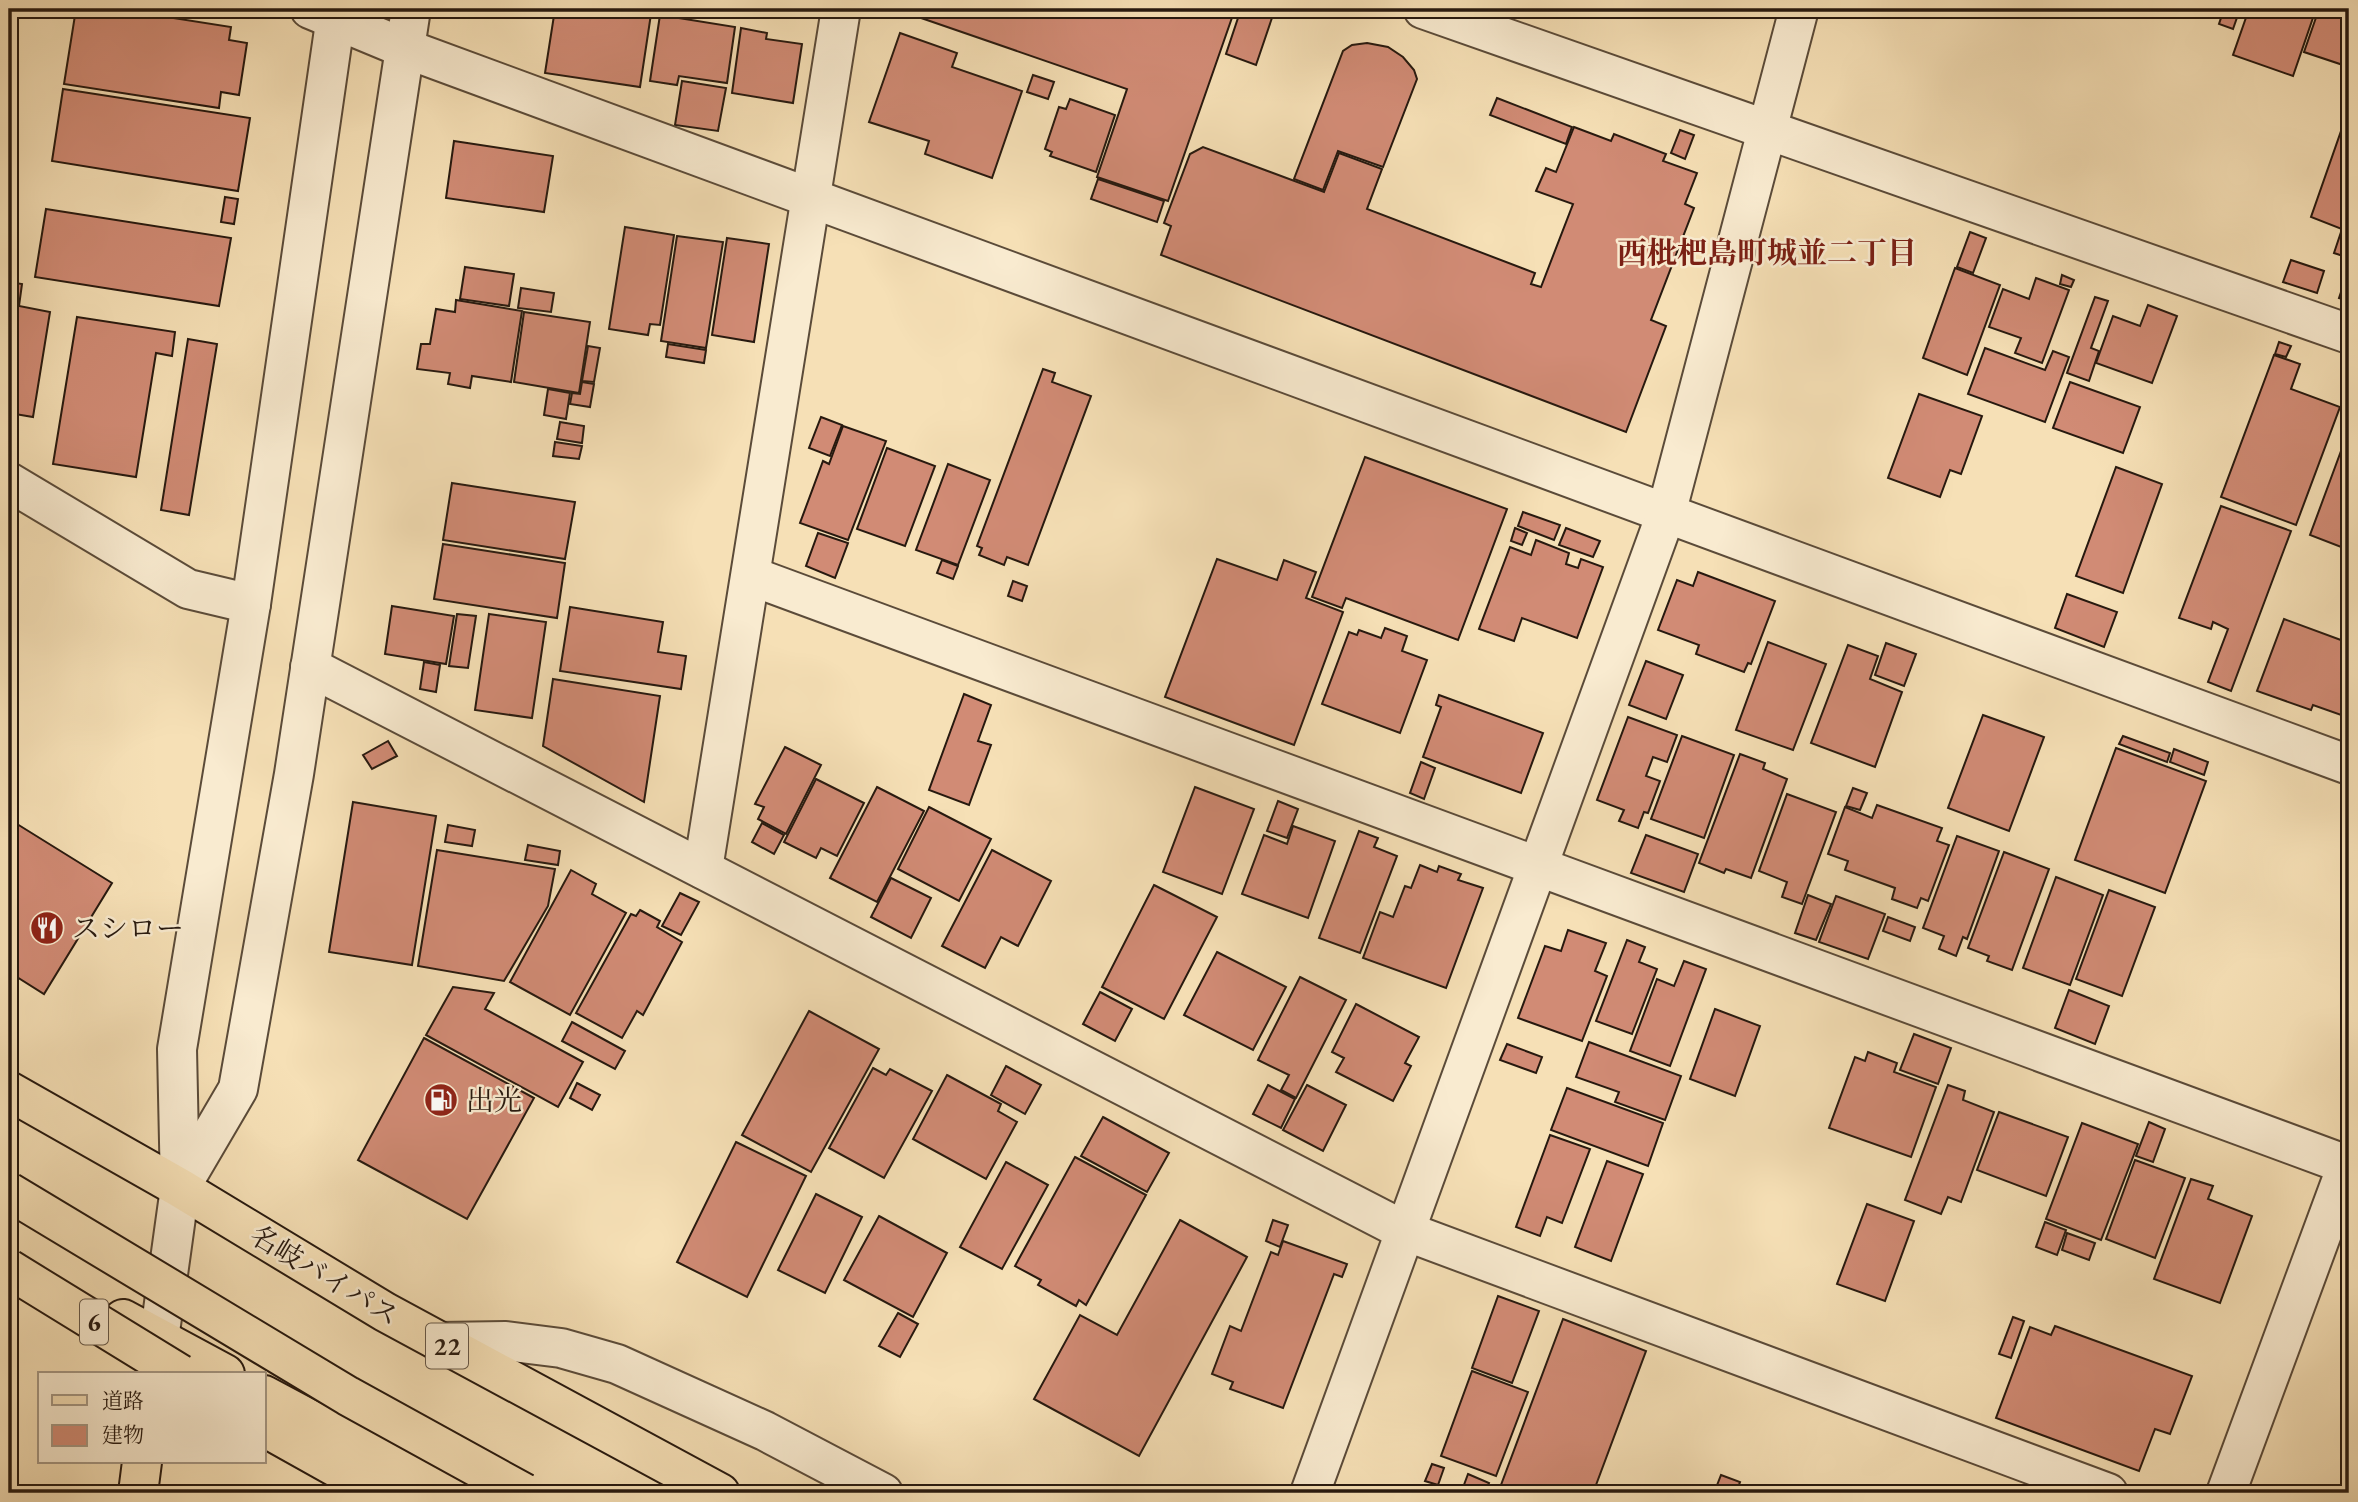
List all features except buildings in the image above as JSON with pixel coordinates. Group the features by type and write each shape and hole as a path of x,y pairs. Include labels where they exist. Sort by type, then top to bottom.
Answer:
{"main road":[{"name":"名岐バイパス","path":"9,1091 180,1188 384,1312 720,1493"},
{"name":"6","path":"9,1192 348,1396 524,1493"},
{"path":"9,1253 157,1357 217,1372"},
{"name":"6","path":"9,1269 177,1372"},
{"path":"266,1396 448,1493"},
{"path":"266,1428 382,1493"},
{"path":"138,1493 142,1464"}],"street":[{"path":"180,1188 238,1089 294,774 411,9"},
{"path":"703,870 841,9"},
{"path":"1423,9 2349,334"},
{"path":"1310,1493 1666,514 1799,9"},
{"path":"157,1357 180,1188 177,1049 251,604 328,12 404,48 2349,765"},
{"path":"9,482 188,589 251,604"},
{"path":"751,576 2348,1162 2226,1493"},
{"path":"310,667 1405,1231 2108,1493"},
{"path":"439,1342 506,1341 561,1348 617,1364 765,1431 883,1493"}],"place":[{"name":"スシロー","path":"47,928"},
{"name":"出光","path":"441,1100"}],"district":[{"name":"西枇杷島町城並二丁目","path":"1767,253"}]}
